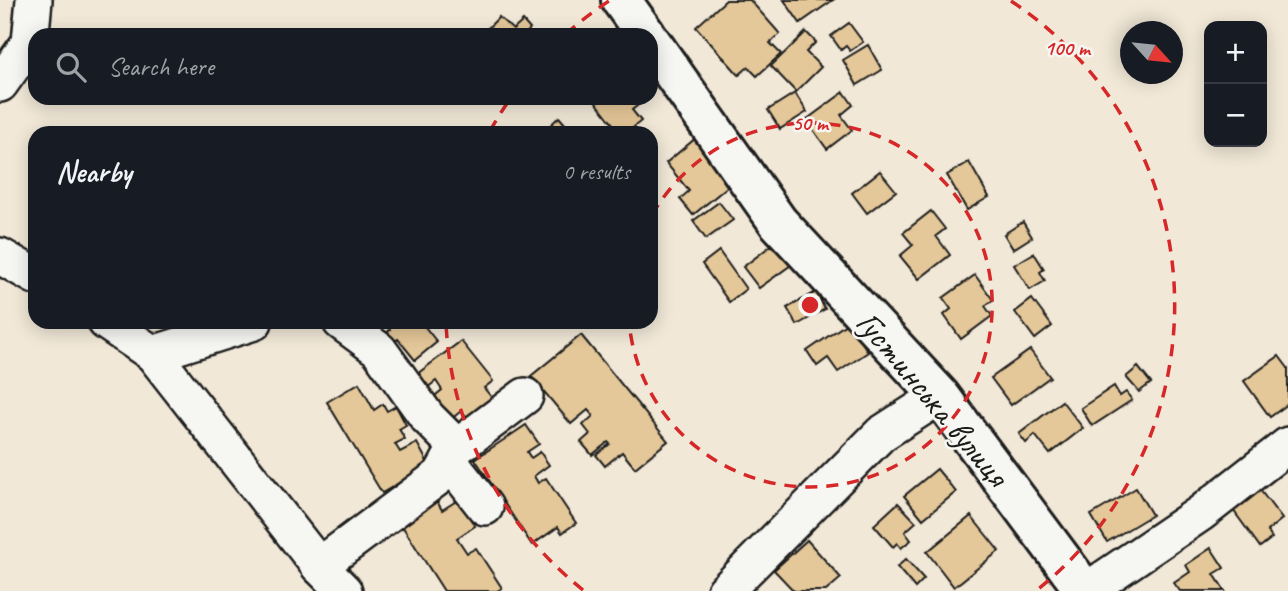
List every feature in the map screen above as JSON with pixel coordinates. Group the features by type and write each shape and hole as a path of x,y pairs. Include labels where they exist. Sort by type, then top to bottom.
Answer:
{"main road":[{"path":"621,0 641,28"},
{"name":"Густинська вулиця","path":"658,52 778,222 940,396 1086,591"}],"street":[{"path":"31,28 34,0"},
{"path":"0,84 28,45"},
{"path":"0,256 28,272"},
{"path":"116,329 153,354 319,566 344,591"},
{"path":"153,354 232,329"},
{"path":"350,329 379,350 453,454 485,508"},
{"path":"319,566 441,474 453,454 525,396"},
{"path":"724,591 881,434 940,396"},
{"path":"1086,591 1201,513 1288,445"}],"building":[{"path":"726,0 750,0 780,34 770,43 781,54 757,76 748,67 739,75 696,27"},
{"path":"784,0 833,0 800,23"},
{"path":"499,17 511,28 488,28"},
{"path":"523,21 529,28 515,28"},
{"path":"849,23 863,42 850,51 846,46 841,50 831,36"},
{"path":"806,32 816,42 806,52 821,67 796,92 771,66"},
{"path":"868,45 882,70 857,85 843,60"},
{"path":"844,92 853,105 841,115 852,130 827,149 806,120"},
{"path":"795,93 807,112 780,129 768,110"},
{"path":"598,105 638,105 632,110 641,121 635,126 615,126"},
{"path":"559,117 567,126 549,126"},
{"path":"696,138 733,182 693,215 680,199 689,191 666,163"},
{"path":"969,162 989,197 967,210 947,175"},
{"path":"880,171 896,191 867,213 852,193"},
{"path":"719,202 733,220 706,239 693,221"},
{"path":"931,211 945,229 936,236 950,255 919,279 900,256 913,245 903,233"},
{"path":"1023,222 1032,237 1013,249 1004,234"},
{"path":"781,238 798,260 759,288 743,267"},
{"path":"719,251 746,289 729,302 702,264"},
{"path":"1034,253 1044,269 1040,272 1045,281 1030,290 1014,265"},
{"path":"975,275 993,300 985,306 992,316 961,339 944,315 951,309 943,298"},
{"path":"816,292 825,309 797,325 787,308"},
{"path":"1032,299 1052,326 1035,339 1015,312"},
{"path":"849,322 868,352 838,372 828,358 817,366 807,351"},
{"path":"427,329 437,342 415,360 398,339 392,344 384,335 390,330"},
{"path":"581,335 668,441 635,468 622,452 605,466 596,455 610,444 608,442 592,455 581,442 590,434 583,425 593,416 588,410 571,424 531,376"},
{"path":"461,341 493,381 484,388 497,404 485,414 480,406 467,417 461,411 443,426 425,404 442,390 436,381 427,388 417,374"},
{"path":"1030,350 1050,377 1011,405 991,378"},
{"path":"1279,356 1288,368 1288,404 1270,417 1244,381"},
{"path":"1138,367 1151,383 1139,392 1126,377"},
{"path":"359,383 374,410 383,404 387,411 396,406 406,425 399,429 405,439 395,444 400,452 417,443 429,465 382,493 327,402"},
{"path":"1114,386 1120,396 1126,392 1132,400 1092,426 1081,408"},
{"path":"1062,401 1083,428 1050,454 1035,435 1026,443 1019,434"},
{"path":"526,425 539,444 527,452 531,458 540,452 549,465 534,476 538,483 546,478 576,523 562,533 558,527 532,545 475,459"},
{"path":"937,469 956,492 923,519 904,496"},
{"path":"1136,488 1152,515 1107,542 1091,515"},
{"path":"1260,490 1282,519 1267,531 1272,538 1260,547 1233,510"},
{"path":"435,498 442,510 458,500 475,526 457,538 467,553 476,548 502,588 497,591 444,591 399,521"},
{"path":"898,503 916,522 905,532 911,540 901,548 897,543 893,547 874,525"},
{"path":"971,516 999,551 954,587 927,552"},
{"path":"807,540 841,578 826,591 794,591 774,570"},
{"path":"1211,548 1224,568 1214,574 1225,591 1180,591 1174,583 1190,572 1186,565"},
{"path":"906,559 924,579 915,588 897,567"}]}
